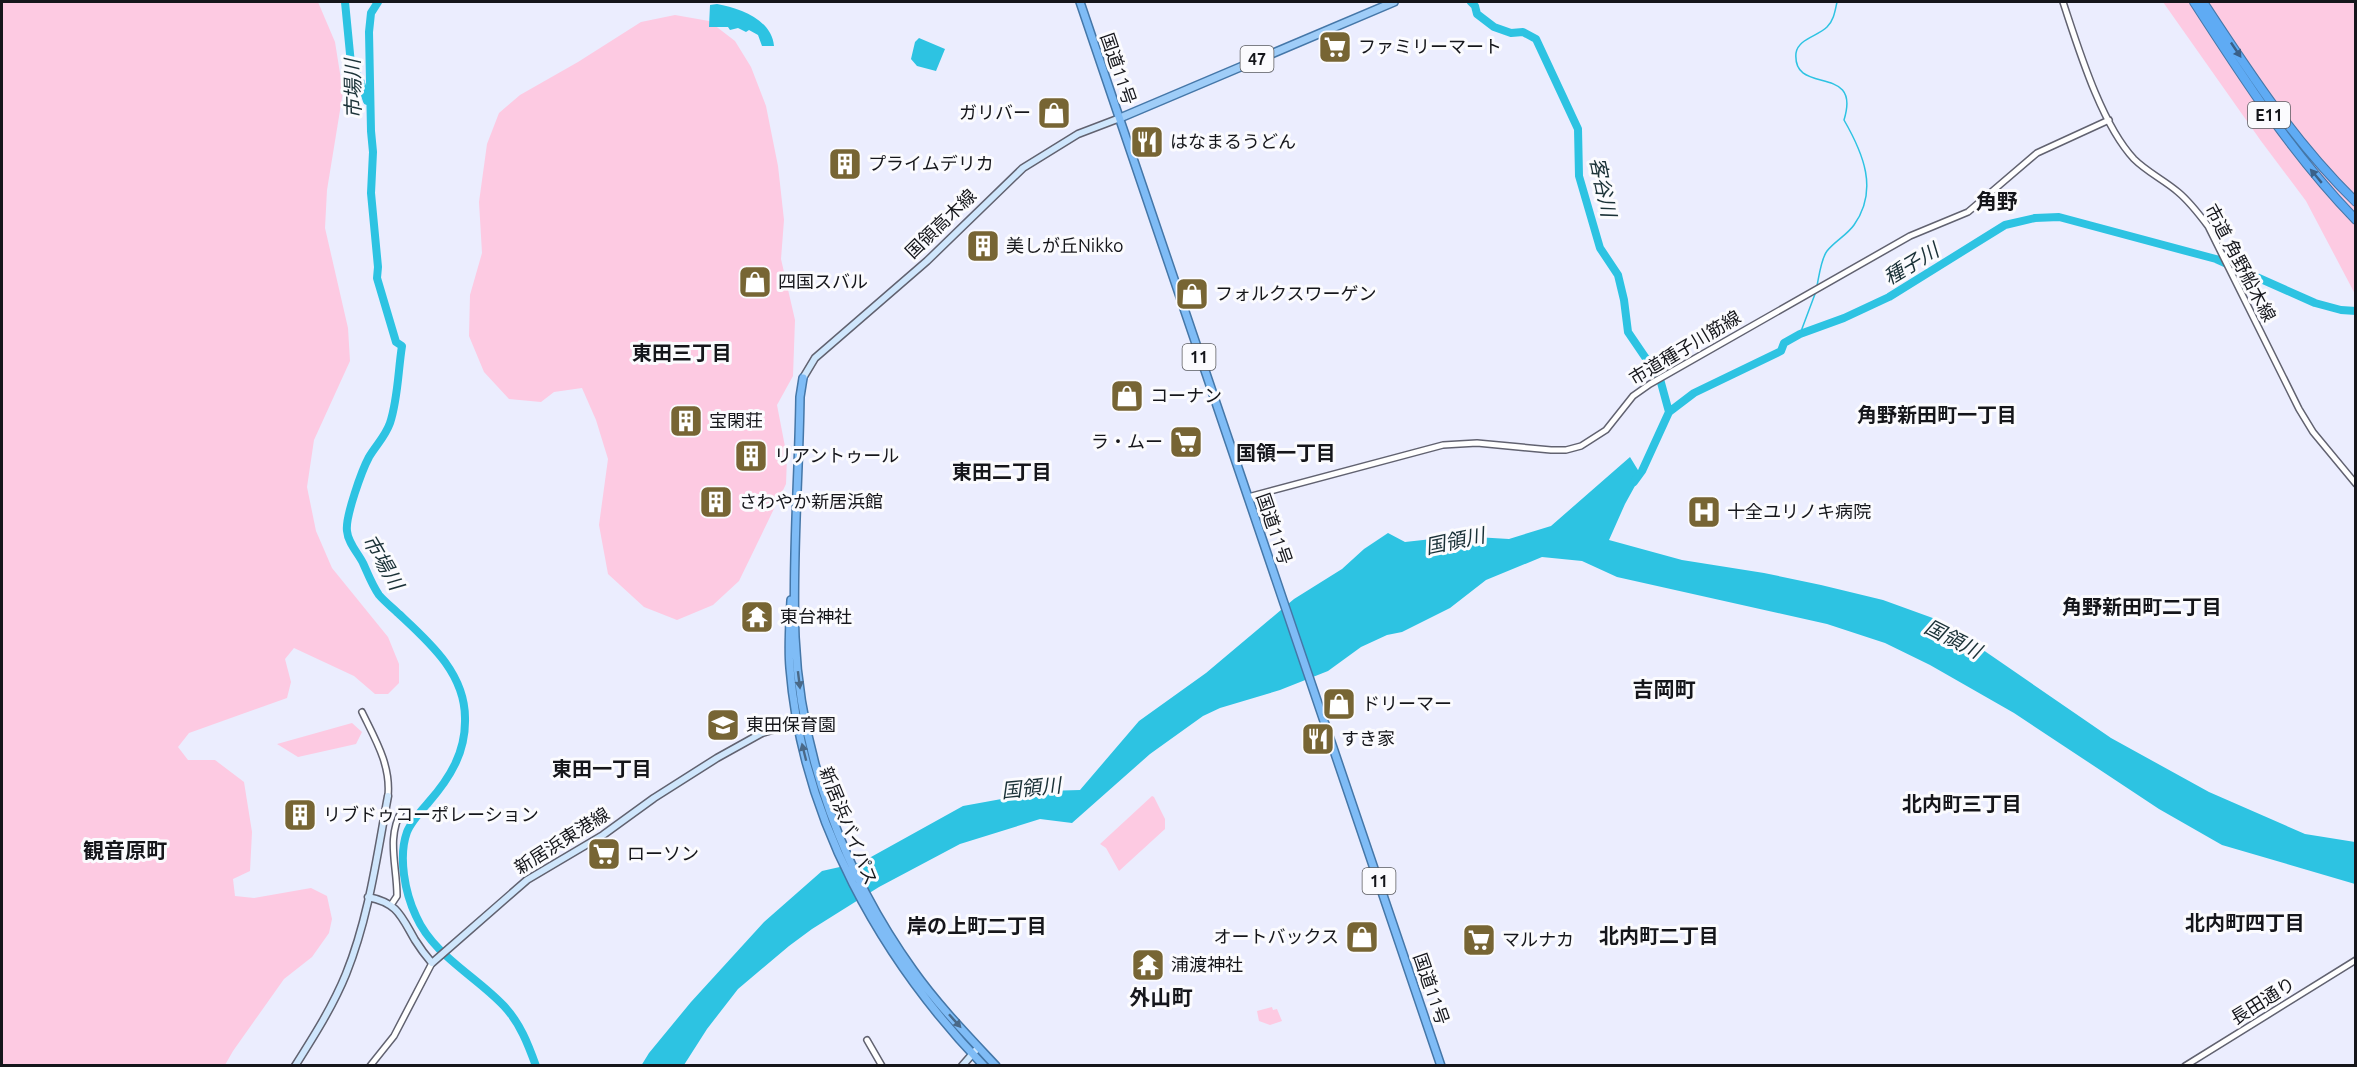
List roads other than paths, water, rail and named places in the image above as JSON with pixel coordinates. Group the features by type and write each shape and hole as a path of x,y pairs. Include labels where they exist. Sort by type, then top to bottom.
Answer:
{"highway":[{"name":"国道11号","path":"1080,2 1442,1065"},
{"name":"E11","path":"2193,2 2284,136 2355,220"},
{"name":"E11","path":"2205,3 2286,122 2322,167 2355,202"},
{"name":"新居浜バイパス","path":"803,378 800,397 795,637 806,721 824,795 855,889 908,975 944,1022 984,1065"},
{"name":"新居浜バイパス","path":"795,559 789,638 793,697 815,790 839,845"},
{"name":"新居浜バイパス","path":"879,926 951,1017 996,1065"}],"main road":[{"name":"47","path":"1120,118 1394,2"},
{"name":"国領高木線","path":"803,378 815,358 927,261 1023,168 1078,134 1120,118"},
{"name":"新居浜東港線","path":"434,962 527,880 603,835 682,779 762,733 806,721"},
{"path":"295,1065 319,1027 346,973 368,897 388,796"},
{"path":"368,897 391,905 401,914 416,942 434,962"},
{"path":"962,1065 979,1048"}],"street":[{"name":"市道 角野船木線","path":"2062,2 2085,66 2120,141 2134,160 2177,191 2195,208 2208,226 2299,409 2313,432 2343,466 2355,484"},
{"name":"市道種子川筋線","path":"1248,497 1443,445 1477,443 1551,450 1566,450 1581,446 1606,429 1633,396 1650,384 1910,236 1968,212 2037,153 2109,120"},
{"path":"362,712 385,763 389,786 388,796"},
{"path":"806,721 815,719"},
{"path":"391,905 397,896 394,873 394,824 402,810"},
{"name":"長田通り","path":"2186,1065 2355,960"},
{"path":"370,1065 394,1036 434,962"},
{"path":"867,1040 882,1065"}],"water":[{"path":"717,4 745,12 761,22 772,37 774,46 762,46 758,35 749,30 746,32 738,28 730,30 728,27 709,27 710,5"},
{"path":"919,38 945,49 936,71 917,66 911,59 915,42"},
{"name":"国領川","path":"1630,457 1641,475 1609,540 1682,560 1764,573 1883,600 1941,621 2111,738 2209,792 2305,834 2355,842 2355,884 2222,845 2159,809 2014,713 1930,665 1885,643 1827,624 1617,577 1582,561 1542,557 1486,580 1450,608 1402,632 1387,635 1361,647 1328,671 1203,716 1150,754 1072,823 1040,819 960,844 879,887 812,929 738,989 707,1029 684,1065 641,1066 691,1002 764,922 822,871 862,862 963,806 1045,791 1080,790 1139,721 1206,673 1294,599 1342,569 1364,549 1388,533 1405,542 1459,536 1509,539 1551,526"}],"waterway":[{"path":"345,2 351,64 360,80 367,101"},
{"name":"市場川","path":"378,2 371,13 369,32 373,152 371,193 377,278 396,342 402,346 393,414 383,437 362,472 351,505 347,531 351,544 379,595 433,647 452,673 463,702 465,730 460,753 450,774 411,824 404,842 404,875 412,907 424,930 444,954 493,995 515,1019 536,1066"},
{"name":"客谷川","path":"1471,2 1477,14 1494,27 1511,33 1523,32 1536,39 1578,129 1579,176 1600,248 1618,275 1628,332 1660,379 1669,412"},
{"path":"1817,286 1825,254 1851,229 1862,212 1867,185 1862,158 1844,120 1847,102 1844,91 1836,85 1804,74 1798,66 1796,53 1800,44 1829,24 1837,2"},
{"name":"種子川","path":"1634,482 1642,471 1669,412 1694,393 1781,351 1784,343 1800,334 1844,318 1889,297 2005,225 2035,218 2059,217 2216,259 2315,303 2341,310 2356,311"},
{"path":"1800,334 1815,294"}],"place":[{"name":"ファミリーマート","path":"1335,47"},
{"name":"ガリバー","path":"1054,113"},
{"name":"はなまるうどん","path":"1147,142"},
{"name":"プライムデリカ","path":"845,164"},
{"name":"美しが丘Nikko","path":"983,246"},
{"name":"四国スバル","path":"755,282"},
{"name":"フォルクスワーゲン","path":"1192,294"},
{"name":"コーナン","path":"1127,396"},
{"name":"宝閑荘","path":"686,421"},
{"name":"ラ・ムー","path":"1186,442"},
{"name":"リアントゥール","path":"751,456"},
{"name":"さわやか新居浜館","path":"716,502"},
{"name":"十全ユリノキ病院","path":"1704,512"},
{"name":"東台神社","path":"757,617"},
{"name":"ドリーマー","path":"1339,704"},
{"name":"東田保育園","path":"723,725"},
{"name":"すき家","path":"1318,739"},
{"name":"リブドゥコーポレーション","path":"300,815"},
{"name":"ローソン","path":"604,854"},
{"name":"オートバックス","path":"1362,937"},
{"name":"マルナカ","path":"1479,940"},
{"name":"浦渡神社","path":"1148,965"}],"district":[{"name":"角野","path":"1997,202"},
{"name":"東田三丁目","path":"682,353"},
{"name":"角野新田町一丁目","path":"1937,415"},
{"name":"国領一丁目","path":"1286,453"},
{"name":"東田二丁目","path":"1002,472"},
{"name":"角野新田町二丁目","path":"2142,607"},
{"name":"吉岡町","path":"1664,690"},
{"name":"東田一丁目","path":"602,769"},
{"name":"北内町三丁目","path":"1962,804"},
{"name":"観音原町","path":"125,851"},
{"name":"北内町四丁目","path":"2245,923"},
{"name":"岸の上町二丁目","path":"977,926"},
{"name":"北内町二丁目","path":"1659,936"},
{"name":"外山町","path":"1161,998"}]}
